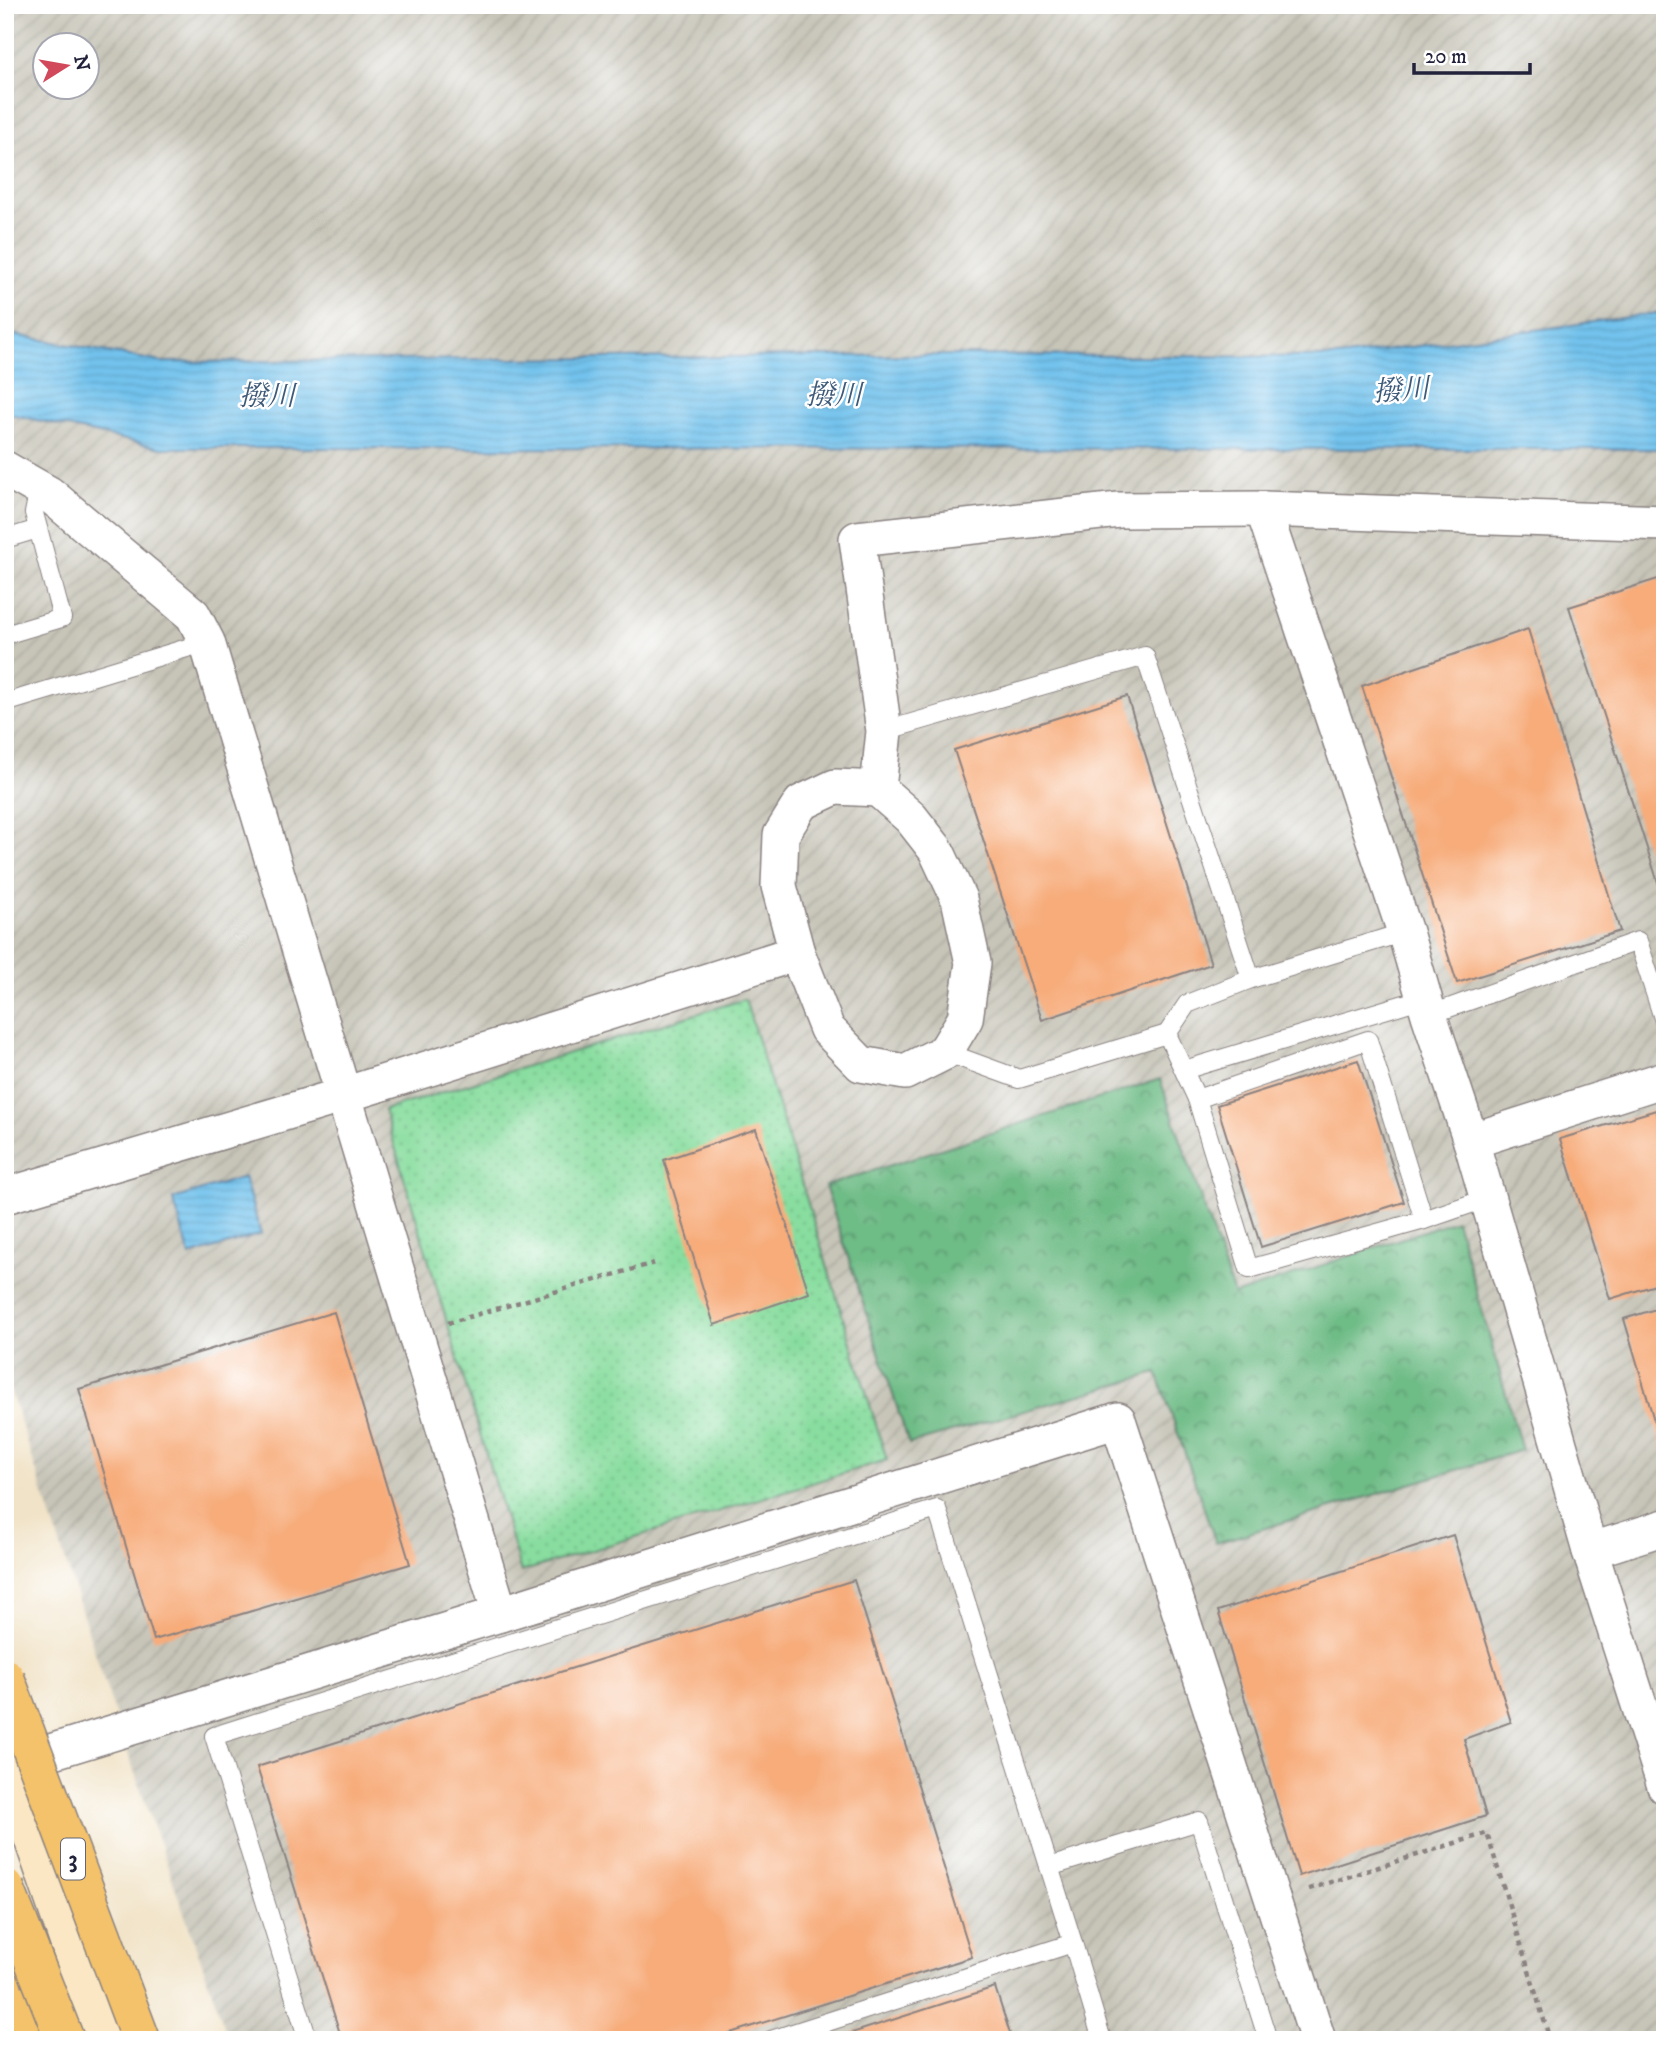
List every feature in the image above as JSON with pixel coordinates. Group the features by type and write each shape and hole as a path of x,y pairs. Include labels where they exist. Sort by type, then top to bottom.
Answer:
{"highway":[{"path":"5,1679 121,2040"},
{"name":"3","path":"5,1679 141,2040"},
{"path":"5,1888 65,2040"},
{"path":"5,1982 24,2040"}],"street":[{"path":"5,469 49,494 192,615 207,642 500,1614"},
{"path":"1263,509 1405,932 1488,1198 1590,1551 1665,1786"},
{"path":"878,789 884,731 857,540 1119,510 1263,509 1665,523"},
{"path":"835,787 878,789 912,818 936,850 959,899 973,962 965,1019 945,1052 905,1072 860,1064 827,1029 797,953 779,886 781,835 801,803 835,787"},
{"path":"5,1196 344,1095 797,953"},
{"path":"1471,1142 1665,1079"},
{"path":"103,2040 6,1761 500,1614 1118,1420 1318,2040"},
{"path":"1590,1551 1665,1527"}],"lane":[{"path":"5,635 62,618 34,513 39,488"},
{"path":"5,538 38,529"},
{"path":"5,703 207,642"},
{"path":"884,731 1145,656 1251,979"},
{"path":"945,1052 1019,1079 1167,1034 1187,1004 1251,979 1405,932"},
{"path":"1184,1070 1427,1006 1638,941 1661,1000 1665,1024"},
{"path":"1167,1034 1197,1099 1249,1269 1424,1220 1488,1198"},
{"path":"1197,1099 1368,1040 1424,1220"},
{"path":"308,2040 214,1737 937,1509 1102,2040"},
{"path":"1049,1867 1199,1821 1268,2040"},
{"path":"771,2040 1073,1943"}],"path":[{"path":"414,1333 654,1263"},
{"path":"1274,1899 1487,1833 1550,2040"}],"shaded area":[{"path":"5,5 1665,5 1665,312 1338,357 945,355 162,362 5,333"},
{"path":"5,413 161,448 1665,449 1665,2040 229,2040 125,1745 5,1374"}],"green space":[{"path":"745,999 887,1460 521,1572 384,1110"},
{"path":"1160,1079 1234,1295 1456,1220 1522,1450 1216,1543 1157,1373 909,1444 825,1186"}],"water":[{"name":"撥川","path":"1665,312 1665,449 161,448 5,413 5,333 162,362 945,355 1338,357"},
{"path":"244,1177 261,1234 190,1256 173,1199"}],"building":[{"path":"1661,578 1665,590 1664,901 1569,607"},
{"path":"1528,629 1620,931 1457,983 1362,686"},
{"path":"1127,696 1211,964 1042,1020 954,750"},
{"path":"1358,1060 1404,1202 1261,1247 1217,1105"},
{"path":"1656,1110 1665,1141 1665,1282 1610,1299 1560,1139"},
{"path":"756,1129 809,1293 714,1325 664,1160"},
{"path":"1665,1306 1665,1454 1664,1454 1624,1319"},
{"path":"334,1312 410,1564 154,1640 79,1389"},
{"path":"1453,1535 1511,1722 1464,1739 1486,1816 1299,1876 1218,1611"},
{"path":"854,1580 972,1957 708,2040 342,2040 257,1767"},
{"path":"995,1987 1012,2040 833,2040 833,2039"}]}
